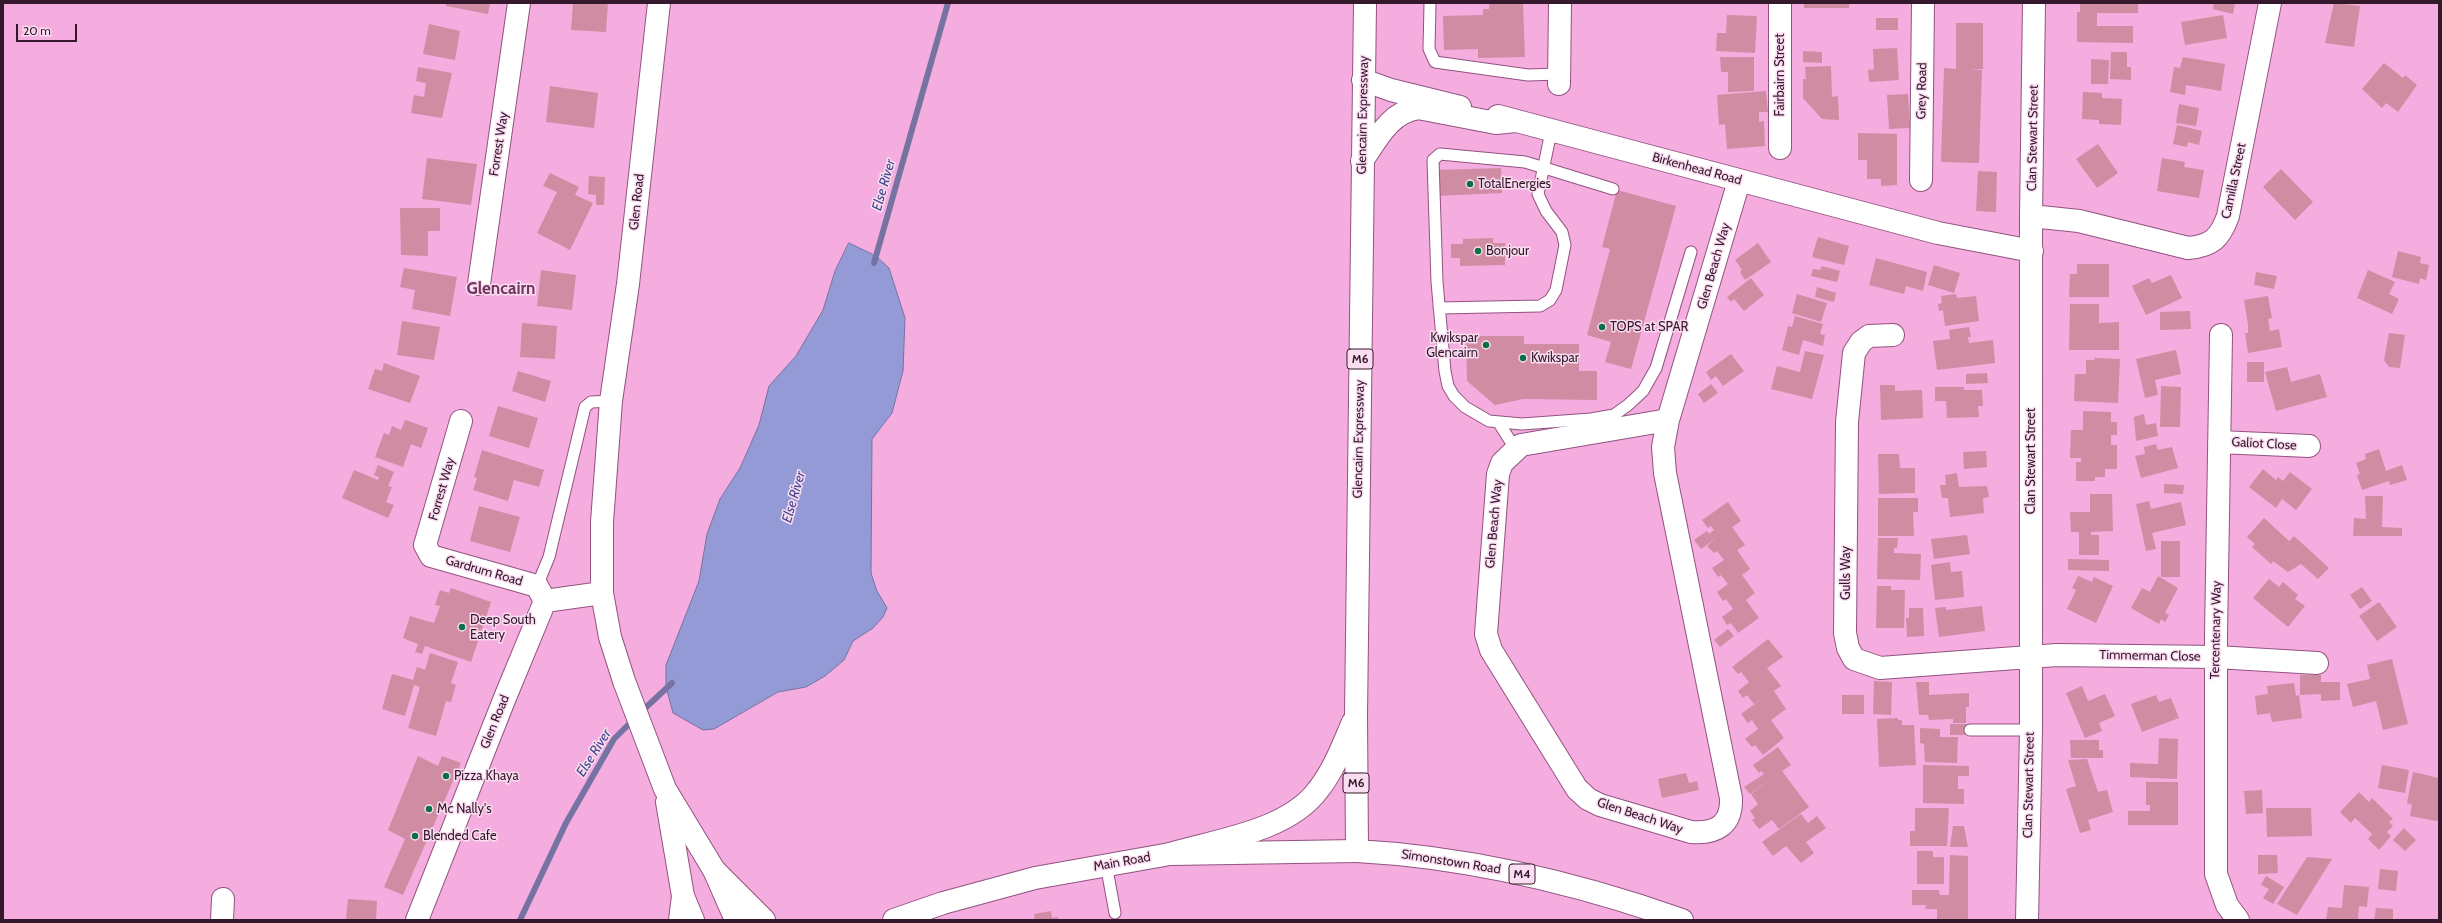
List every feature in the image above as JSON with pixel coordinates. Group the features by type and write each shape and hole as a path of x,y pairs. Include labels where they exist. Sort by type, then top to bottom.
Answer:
{"street":[{"name":"Forrest Way","path":"479,284 519,3"},
{"name":"Glen Road","path":"659,3 628,284 611,401 602,522 602,593 610,637 624,681 665,789 683,896 693,920"},
{"name":"Glencairn Expressway","path":"1357,851 1356,715 1365,3"},
{"path":"1559,79 1560,3"},
{"name":"Fairbairn Street","path":"1780,3 1780,148"},
{"name":"Grey Road","path":"1921,180 1923,3"},
{"name":"Clan Stewart Street","path":"2027,920 2031,730 2031,216 2034,3"},
{"name":"Camilla Street","path":"2031,216 2079,221 2188,248 2201,247 2216,239 2223,231 2228,216 2270,3"},
{"name":"Birkenhead Road","path":"1363,80 1391,90 1516,121 1551,132 1605,144 1739,181 1938,232 2032,251"},
{"path":"1362,160 1396,115 1408,109 1418,108 1496,123 1516,121"},
{"name":"Glen Beach Way","path":"1668,420 1521,445 1502,463 1498,474 1486,627 1491,650 1577,789 1588,799 1600,805 1691,832 1704,833 1716,829 1727,820 1732,810 1731,798 1665,473 1663,447 1668,420 1739,181"},
{"name":"Gulls Way","path":"1893,335 1869,336 1861,342 1854,353 1847,422 1845,633 1848,648 1854,659 1880,668 2031,657"},
{"name":"Tercentenary Way","path":"2221,335 2216,657 2216,874 2227,905 2238,920"},
{"name":"Forrest Way","path":"431,556 426,545 461,421"},
{"name":"Galiot Close","path":"2219,442 2309,446"},
{"name":"Gardrum Road","path":"431,556 541,594"},
{"path":"541,594 602,593"},
{"name":"Glen Road","path":"417,920 504,700 541,594"},
{"name":"Timmerman Close","path":"2031,657 2057,655 2216,657 2317,663"},
{"path":"1170,854 1258,829 1283,819 1301,808 1318,791 1330,772 1356,715"},
{"name":"Glen Road","path":"665,789 714,870 736,920"},
{"name":"Main Road","path":"894,920 943,903 1035,878 1106,864 1170,854 1357,851"},
{"name":"Simonstown Road","path":"1357,851 1393,853 1485,866 1619,898 1682,920"},
{"path":"714,870 764,920"},
{"path":"680,920 683,896"}],"lane":[{"path":"1430,3 1429,49 1435,62 1559,79"},
{"path":"1439,308 1540,306 1550,300 1556,290 1565,245 1562,232 1546,211 1538,194 1551,132"},
{"path":"1613,189 1525,162 1440,154 1433,160 1439,308 1444,370 1448,386 1464,407 1479,417 1499,423 1522,424 1591,419 1614,415 1647,386 1656,368 1690,252"},
{"name":"Glen Road","path":"541,594 585,407 591,402 611,401"},
{"path":"1499,423 1516,450"},
{"path":"1970,730 2031,730"},
{"path":"1106,864 1115,913"}],"water":[{"path":"849,243 876,256 889,268 905,318 903,371 892,413 872,439 871,573 877,591 887,608 883,617 873,628 853,641 844,660 825,676 806,687 778,692 714,729 703,730 673,713 666,687 666,665 699,581 707,534 720,499 740,468 759,425 769,386 796,356 823,310 835,271"}],"building":[{"path":"446,3 490,3 488,14 446,6"},
{"path":"573,3 608,3 606,32 571,30"},
{"path":"1489,3 1523,3 1525,57 1478,58 1478,49 1444,50 1443,16 1483,15 1483,9 1489,9"},
{"path":"1804,3 1849,3 1849,8 1804,8"},
{"path":"2080,3 2138,3 2138,13 2097,13 2097,26 2133,26 2133,43 2077,42 2077,12 2080,12"},
{"path":"2214,3 2235,3 2233,14 2213,9"},
{"path":"2334,3 2360,6 2354,47 2325,43"},
{"path":"1727,15 1757,16 1755,53 1716,51 1717,33 1726,33"},
{"path":"2223,15 2227,38 2185,45 2181,22"},
{"path":"1876,18 1898,18 1898,30 1876,30"},
{"path":"1956,23 1983,23 1983,69 1969,69 1982,70 1979,163 1941,162 1944,68 1956,69"},
{"path":"429,24 460,31 455,60 423,54"},
{"path":"1897,48 1899,80 1869,82 1868,70 1874,69 1873,49"},
{"path":"1803,51 1822,52 1822,63 1803,62"},
{"path":"2111,52 2127,52 2127,67 2131,67 2131,80 2110,79"},
{"path":"1720,57 1754,57 1754,91 1728,92 1728,72 1721,72"},
{"path":"2183,57 2225,64 2221,91 2186,85 2185,95 2170,92 2174,67 2180,68"},
{"path":"2091,59 2109,60 2108,84 2091,84"},
{"path":"2384,63 2403,78 2405,75 2417,85 2398,112 2386,103 2382,108 2362,89"},
{"path":"1831,66 1832,97 1838,96 1839,120 1822,119 1803,98 1803,79 1806,79 1805,67"},
{"path":"418,67 452,73 442,118 411,113 414,95 424,97 426,83 416,81"},
{"path":"550,86 598,93 594,128 546,122"},
{"path":"1766,91 1768,112 1759,112 1759,122 1764,121 1765,146 1727,149 1725,124 1719,125 1717,95"},
{"path":"2083,92 2102,93 2102,98 2122,99 2121,125 2099,124 2099,120 2082,119"},
{"path":"1908,94 1910,128 1889,129 1887,95"},
{"path":"2179,104 2199,108 2196,126 2176,123"},
{"path":"2177,125 2202,131 2199,145 2188,142 2187,147 2173,144"},
{"path":"1858,133 1897,134 1897,185 1881,186 1881,179 1867,179 1867,160 1858,160"},
{"path":"2098,144 2118,173 2097,188 2076,159"},
{"path":"427,158 477,164 471,205 422,199"},
{"path":"2162,158 2185,162 2184,167 2204,170 2199,198 2157,191"},
{"path":"1501,168 1502,193 1435,196 1435,170"},
{"path":"2281,169 2313,202 2295,220 2263,187"},
{"path":"1978,171 1997,172 1996,212 1976,211"},
{"path":"550,173 579,187 575,195 593,203 570,250 537,233 557,192 543,186"},
{"path":"589,176 605,177 604,205 596,205 596,195 588,194"},
{"path":"1617,190 1676,206 1631,369 1605,362 1611,342 1587,335 1610,249 1602,247"},
{"path":"400,208 440,208 440,231 428,231 428,256 401,255"},
{"path":"1818,237 1849,246 1844,265 1812,257"},
{"name":"Bonjour","path":"1493,238 1493,243 1505,243 1505,265 1460,266 1460,258 1451,258 1451,244 1463,244 1463,239"},
{"path":"1758,243 1771,262 1745,280 1740,272 1742,270 1735,260"},
{"path":"2398,251 2421,257 2420,263 2429,265 2426,280 2420,278 2419,284 2392,277"},
{"path":"1876,258 1927,272 1923,291 1906,286 1904,294 1869,285"},
{"path":"2077,264 2109,264 2109,297 2069,297 2070,274 2077,274"},
{"path":"1934,265 1960,273 1954,293 1928,285"},
{"path":"1822,266 1840,271 1837,282 1811,276 1813,269 1820,270"},
{"path":"404,268 457,277 450,316 412,309 415,290 400,287"},
{"path":"541,270 576,275 572,310 537,306"},
{"path":"2368,270 2395,282 2389,294 2399,299 2392,314 2357,298"},
{"path":"2256,272 2277,276 2274,289 2254,285"},
{"path":"2171,275 2182,298 2146,315 2132,286 2149,278 2152,283"},
{"path":"1751,278 1764,295 1744,311 1734,299 1731,302 1727,297"},
{"path":"1817,287 1836,293 1834,302 1815,297"},
{"path":"1797,294 1827,303 1821,322 1792,313"},
{"path":"1956,294 1957,298 1976,296 1979,321 1945,326 1943,310 1939,311 1938,304 1942,303 1941,296"},
{"path":"2268,296 2272,318 2268,319 2270,331 2279,329 2282,347 2248,353 2245,333 2248,333 2248,325 2244,300"},
{"path":"2070,304 2099,304 2099,323 2119,322 2119,350 2069,350"},
{"path":"2190,311 2191,329 2160,330 2160,312"},
{"path":"1795,316 1823,324 1820,334 1825,335 1823,346 1803,340 1799,355 1782,350 1788,326 1792,327"},
{"path":"402,321 440,327 434,360 397,355"},
{"path":"522,323 557,326 555,359 520,357"},
{"path":"1969,327 1971,337 1968,337 1969,343 1993,340 1995,363 1937,370 1933,341 1950,339 1949,330"},
{"path":"2389,333 2405,335 2400,368 2389,367 2384,360"},
{"name":"Kwikspar","path":"1466,336 1524,336 1524,344 1579,344 1579,371 1597,371 1597,400 1523,399 1495,405 1467,381"},
{"path":"2176,350 2181,374 2155,380 2158,395 2145,398 2136,359"},
{"path":"1805,351 1824,355 1812,399 1771,389 1777,366 1800,372"},
{"path":"1731,354 1744,371 1723,386 1716,376 1711,380 1706,372"},
{"path":"2094,358 2120,359 2118,403 2074,401 2075,374 2086,374 2086,360 2095,360"},
{"path":"2247,362 2264,362 2264,382 2247,382"},
{"path":"384,363 420,376 410,403 368,389 375,369 382,371"},
{"path":"2287,367 2291,382 2320,374 2327,397 2276,411 2265,372"},
{"path":"518,371 551,381 545,402 512,391"},
{"path":"1987,373 1988,383 1966,384 1966,374"},
{"path":"1711,384 1718,393 1704,403 1698,394"},
{"path":"1880,385 1895,385 1895,391 1922,390 1923,418 1881,420"},
{"path":"2161,386 2181,387 2180,427 2160,427"},
{"path":"1935,387 1964,387 1964,390 1982,390 1983,406 1978,406 1979,417 1947,418 1946,401 1935,401"},
{"path":"498,406 538,418 529,448 489,436"},
{"path":"2083,411 2111,412 2111,422 2117,422 2117,435 2111,435 2111,445 2117,445 2117,469 2105,469 2105,477 2095,477 2095,481 2076,481 2076,462 2081,462 2081,458 2070,458 2071,430 2083,430"},
{"path":"2144,414 2146,425 2156,423 2158,436 2136,441 2134,417"},
{"path":"405,420 428,428 421,448 411,444 403,467 375,457 384,433 389,435 392,426 401,430"},
{"path":"2156,444 2158,450 2172,447 2178,468 2141,478 2135,456 2145,454 2144,447"},
{"path":"2379,449 2386,471 2402,465 2407,480 2390,485 2389,481 2362,490 2357,475 2360,474 2356,463 2366,459 2365,454"},
{"path":"482,450 544,470 539,487 514,480 508,501 473,490 477,478 474,477"},
{"path":"1986,451 1987,467 1964,469 1963,452"},
{"path":"1878,454 1899,454 1900,468 1915,468 1915,493 1879,494"},
{"path":"378,465 394,472 388,486 392,487 386,502 394,505 388,518 342,498 354,470 378,480 379,477 374,475"},
{"path":"2263,469 2276,480 2278,477 2283,481 2290,472 2312,489 2296,510 2282,499 2276,508 2249,487"},
{"path":"1957,473 1959,487 1987,486 1989,497 1983,498 1984,513 1950,517 1948,498 1942,498 1940,485 1946,485 1945,475"},
{"path":"2164,484 2184,485 2183,494 2164,493"},
{"path":"2090,494 2112,494 2113,531 2091,532 2091,535 2099,535 2099,555 2079,555 2079,532 2071,532 2070,512 2090,512"},
{"path":"2365,496 2383,496 2382,527 2402,528 2402,536 2353,536 2354,518 2366,519"},
{"path":"1878,498 1918,498 1918,512 1913,512 1914,536 1878,536"},
{"path":"2149,501 2151,509 2181,502 2186,525 2152,533 2156,549 2146,551 2136,504"},
{"path":"1728,502 1741,521 1732,527 1745,545 1737,550 1750,569 1742,575 1755,593 1746,600 1759,618 1738,633 1731,623 1727,625 1722,617 1733,609 1726,599 1723,601 1717,592 1728,584 1721,575 1718,577 1712,568 1724,560 1717,551 1714,553 1707,546 1716,538 1701,549 1694,540 1707,531 1709,534 1714,530 1711,526 1708,528 1702,520"},
{"path":"479,506 520,517 510,552 470,541"},
{"path":"2264,518 2289,541 2294,536 2329,568 2318,579 2301,564 2288,572 2273,561 2271,564 2252,547 2255,544 2247,537"},
{"path":"1967,535 1970,554 1934,559 1931,539"},
{"path":"1878,538 1898,538 1897,548 1894,548 1894,553 1921,554 1920,580 1877,579"},
{"path":"2161,541 2180,541 2180,577 2161,577"},
{"path":"2068,559 2109,560 2109,571 2068,570"},
{"path":"1950,562 1951,572 1962,571 1964,597 1935,600 1931,565"},
{"path":"2078,576 2092,582 2094,577 2113,586 2096,623 2067,609 2076,590 2072,588"},
{"path":"2158,576 2178,588 2165,613 2169,615 2165,622 2161,619 2159,624 2131,608 2142,588 2150,592"},
{"path":"2269,579 2279,587 2283,582 2298,595 2295,599 2305,606 2288,627 2253,598"},
{"path":"1877,586 1891,586 1891,590 1905,590 1904,628 1876,628"},
{"path":"2362,587 2372,601 2360,609 2350,595"},
{"path":"451,588 491,602 471,662 425,646 422,654 415,652 418,644 403,638 410,616 434,623 440,606 435,605 440,590 449,593"},
{"path":"2379,602 2397,627 2377,641 2359,616"},
{"path":"1982,606 1985,631 1939,637 1935,608 1946,607 1946,610"},
{"path":"1909,608 1923,608 1924,636 1907,637 1906,618 1909,618"},
{"path":"1728,629 1734,636 1720,647 1714,640"},
{"path":"1768,639 1783,657 1767,668 1781,686 1774,691 1786,709 1771,720 1784,738 1763,755 1755,745 1752,747 1745,739 1758,729 1752,720 1748,723 1741,714 1763,698 1754,704 1747,695 1743,698 1738,691 1749,682 1741,672 1738,674 1732,667"},
{"path":"430,653 458,662 451,683 456,685 451,702 446,701 436,736 408,728 420,687 414,685 405,716 382,709 392,674 413,680 417,667 425,670"},
{"path":"2392,659 2408,724 2383,730 2376,701 2353,707 2347,684 2370,679 2367,665"},
{"path":"2300,675 2321,675 2321,682 2340,682 2340,700 2321,701 2321,694 2300,695"},
{"path":"1874,681 1892,682 1891,715 1873,714"},
{"path":"1916,682 1929,682 1929,695 1969,693 1969,707 1966,707 1966,723 1953,723 1953,719 1929,720 1928,715 1919,715"},
{"path":"2294,683 2296,696 2299,695 2302,718 2272,722 2270,713 2257,715 2255,696 2268,694 2267,686"},
{"path":"2082,686 2088,701 2105,694 2115,716 2099,723 2102,731 2085,738 2066,693"},
{"path":"1842,695 1864,695 1864,714 1842,714"},
{"path":"2156,695 2159,702 2171,698 2179,718 2142,732 2131,704"},
{"path":"1898,718 1898,720 1902,720 1902,725 1914,725 1916,765 1879,767 1877,719"},
{"path":"1950,724 1967,724 1967,735 1950,735"},
{"path":"1920,728 1940,729 1940,737 1958,737 1957,763 1925,762 1924,744 1920,743"},
{"path":"2159,738 2178,739 2177,779 2130,777 2130,763 2158,764"},
{"path":"2070,740 2099,740 2099,750 2103,750 2103,758 2071,758"},
{"path":"1778,747 1791,765 1782,771 1809,807 1779,829 1772,820 1759,829 1752,820 1755,818 1750,811 1758,804 1751,794 1775,776 1750,794 1744,787 1764,774 1761,771 1759,773 1753,765"},
{"path":"418,756 438,766 442,756 461,763 403,895 384,887 405,839 388,830"},
{"path":"2087,759 2098,792 2107,790 2113,812 2088,820 2091,830 2080,833 2066,789 2076,786 2068,760"},
{"path":"1923,765 1969,766 1969,776 1958,776 1958,789 1964,789 1964,804 1923,803"},
{"path":"2382,765 2409,770 2405,793 2378,788"},
{"path":"2413,772 2439,778 2439,820 2436,821 2410,816 2412,805 2407,803"},
{"path":"1686,773 1689,783 1697,781 1699,790 1662,798 1658,779"},
{"path":"2146,782 2178,782 2178,825 2128,825 2128,811 2150,811 2150,805 2146,805"},
{"path":"2262,790 2263,813 2246,814 2244,791"},
{"path":"2359,792 2369,802 2372,798 2393,819 2389,822 2393,826 2387,832 2391,836 2379,850 2368,839 2372,834 2355,818 2351,823 2340,812"},
{"path":"1915,808 1949,808 1947,846 1910,846 1910,831 1915,831"},
{"path":"2266,808 2311,808 2312,836 2267,837"},
{"path":"1801,814 1808,823 1817,816 1826,828 1806,842 1814,853 1801,863 1786,846 1773,856 1762,842"},
{"path":"1953,826 1964,826 1968,847 1950,847"},
{"path":"2404,828 2416,840 2405,851 2393,840"},
{"path":"1917,851 1933,851 1933,857 1944,857 1944,884 1917,884"},
{"path":"1950,855 1968,856 1968,920 1937,920 1937,909 1925,909 1926,905 1912,905 1912,890 1939,890 1940,895 1949,895"},
{"path":"2258,855 2277,855 2278,873 2258,874"},
{"path":"2307,857 2332,859 2297,915 2277,904"},
{"path":"2380,869 2398,871 2396,891 2378,889"},
{"path":"2266,876 2284,887 2273,904 2263,898 2269,889 2261,885"},
{"path":"2344,885 2369,887 2367,907 2359,906 2358,920 2326,920 2328,907 2342,908"},
{"path":"348,899 377,901 376,920 346,920"},
{"path":"2376,908 2393,909 2393,920 2374,920"},
{"path":"1051,911 1052,918 1058,917 1058,920 1035,920 1034,914"}],"waterway":[{"name":"Else River","path":"874,263 948,3"},
{"name":"Else River","path":"641,712 672,683"},
{"name":"Else River","path":"520,920 566,823 614,739 634,719"}],"place":[{"name":"TotalEnergies","path":"1470,184"},
{"name":"Bonjour","path":"1478,251"},
{"name":"TOPS at SPAR","path":"1602,327"},
{"name":"Kwikspar Glencairn","path":"1486,345"},
{"name":"Kwikspar","path":"1523,358"},
{"name":"Deep South Eatery","path":"462,627"},
{"name":"Pizza Khaya","path":"446,776"},
{"name":"Mc Nally's","path":"429,809"},
{"name":"Blended Cafe","path":"415,836"}],"district":[{"name":"Glencairn","path":"501,289"}]}
